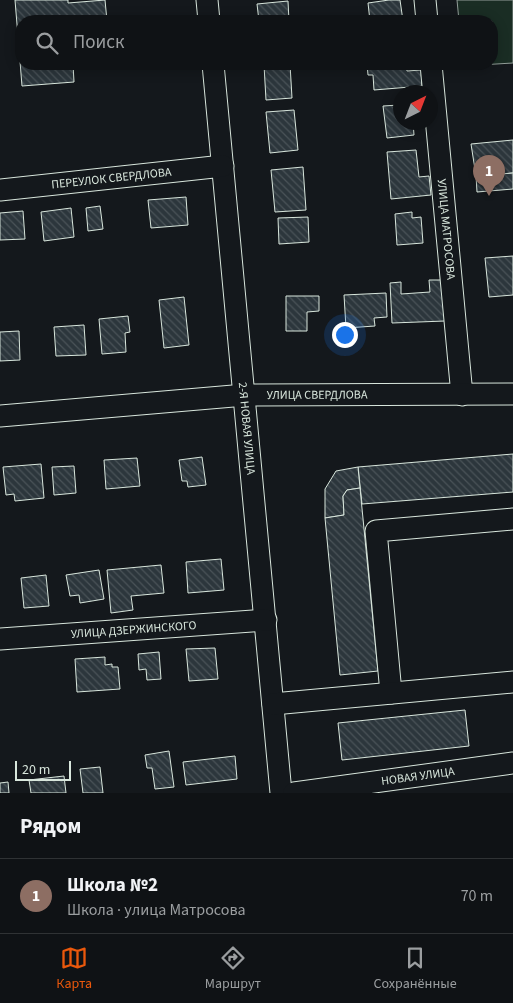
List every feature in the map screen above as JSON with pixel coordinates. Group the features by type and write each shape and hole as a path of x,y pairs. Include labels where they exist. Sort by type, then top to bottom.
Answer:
{"street":[{"path":"207,0 208,15"},
{"path":"425,0 426,15"},
{"name":"2-Я НОВАЯ УЛИЦА","path":"214,70 282,793"},
{"name":"УЛИЦА МАТРОСОВА","path":"432,70 462,395"},
{"name":"ПЕРЕУЛОК СВЕРДЛОВА","path":"0,190 223,166"},
{"name":"УЛИЦА СВЕРДЛОВА","path":"0,416 245,395 513,394"},
{"path":"391,693 376,531 513,519"},
{"name":"УЛИЦА ДЗЕРЖИНСКОГО","path":"0,639 266,620"},
{"path":"273,704 513,682"},
{"name":"НОВАЯ УЛИЦА","path":"294,793 513,762"}],"green space":[{"path":"457,0 513,0 513,63 498,64 498,15 458,15"}],"building":[{"path":"15,0 68,0 68,3 105,0 106,15 16,15"},
{"path":"400,0 402,15 369,15 368,3"},
{"path":"288,1 289,15 258,15 257,4"},
{"path":"21,70 73,70 74,82 22,86"},
{"path":"264,70 290,70 292,98 266,100"},
{"path":"368,70 421,70 422,85 393,85 393,88 374,90 373,75 368,75"},
{"path":"393,105 393,130 414,130 414,135 387,138 383,106"},
{"path":"294,110 298,150 270,153 266,112"},
{"path":"513,140 513,173 476,176 471,144"},
{"path":"416,150 419,177 429,176 431,195 391,199 387,152"},
{"path":"303,167 306,210 275,212 271,170"},
{"path":"513,173 513,189 477,192 476,176"},
{"path":"186,197 188,225 151,228 148,200"},
{"path":"100,206 103,229 88,231 86,208"},
{"path":"71,208 74,237 44,241 41,212"},
{"path":"23,211 25,239 0,240 0,213"},
{"path":"412,212 412,218 421,217 423,243 397,245 395,214"},
{"path":"308,217 309,242 279,244 278,218"},
{"path":"513,256 513,295 489,297 485,258"},
{"path":"429,280 443,280 445,321 392,323 390,283 401,282 401,294 430,292"},
{"path":"386,293 387,317 374,318 375,326 346,328 344,295"},
{"path":"286,296 319,296 319,311 307,312 307,331 286,331"},
{"path":"184,297 189,345 164,348 159,300"},
{"path":"128,316 130,332 125,333 126,352 102,354 99,319"},
{"path":"84,325 86,355 56,356 54,327"},
{"path":"19,331 20,360 0,361 0,332"},
{"path":"513,454 513,492 362,504 358,467"},
{"path":"202,457 206,485 188,487 187,481 182,481 179,460"},
{"path":"137,458 140,486 106,489 104,460"},
{"path":"41,464 44,498 15,501 14,494 6,495 3,467"},
{"path":"74,466 76,493 54,495 52,467"},
{"path":"358,467 360,488 347,490 343,496 344,515 325,518 325,489 336,471"},
{"path":"360,488 378,671 340,675 325,518 344,515 343,496 347,490"},
{"path":"221,559 224,590 188,593 186,562"},
{"path":"161,565 164,593 131,596 133,610 111,613 107,570"},
{"path":"99,570 104,599 80,603 79,595 70,596 66,575"},
{"path":"46,575 49,606 24,608 21,578"},
{"path":"215,648 218,679 189,681 186,649"},
{"path":"159,652 161,679 147,680 146,669 139,670 138,654"},
{"path":"105,657 105,665 112,664 112,667 118,667 120,689 77,692 75,659"},
{"path":"465,710 469,746 342,760 338,723"},
{"path":"169,751 174,787 155,789 152,768 147,768 145,755"},
{"path":"235,756 237,779 186,785 183,762"},
{"path":"100,767 103,793 83,793 80,769"},
{"path":"64,776 66,793 31,793 29,780"},
{"path":"8,782 9,793 0,793 0,783"}],"place":[{"name":"Школа №2","path":"489,196"}]}
